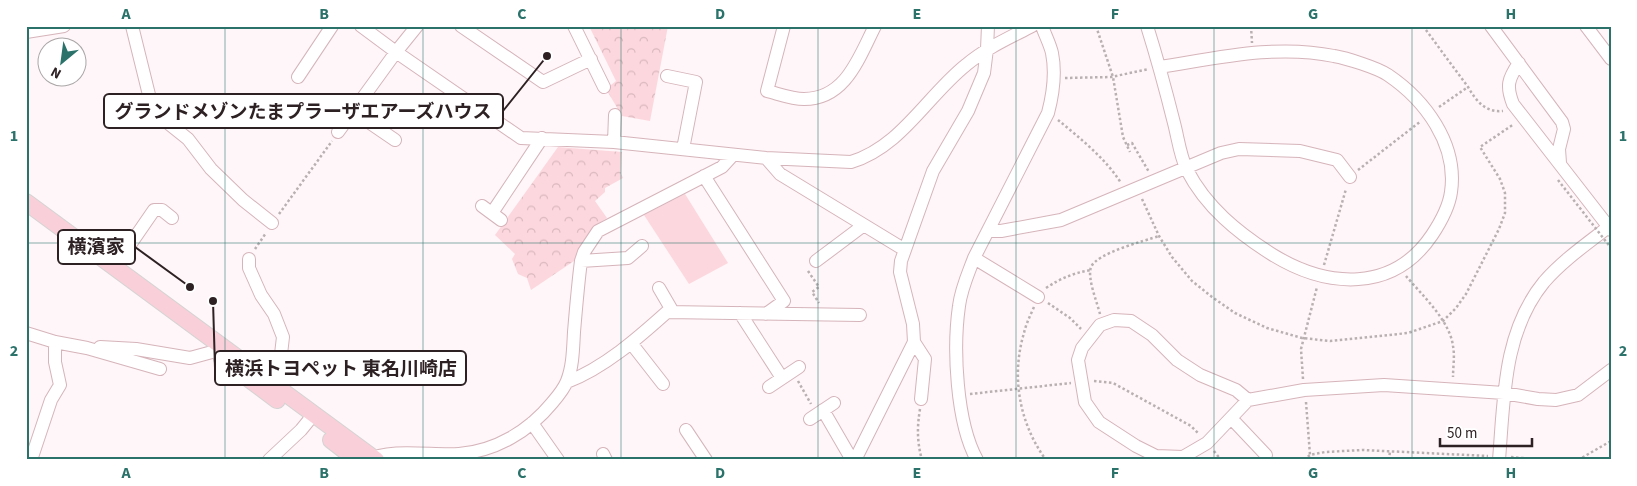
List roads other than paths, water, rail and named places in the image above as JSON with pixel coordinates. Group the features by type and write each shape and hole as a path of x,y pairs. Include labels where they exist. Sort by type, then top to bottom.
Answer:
{"main road":[{"path":"26,202 253,375 369,459"},
{"path":"26,216 212,352 253,375"}],"street":[{"path":"26,32 40,28 64,26"},
{"path":"132,26 153,111 188,139 211,169 243,200 272,223"},
{"path":"298,77 332,26"},
{"path":"361,26 521,138 614,142 766,158 851,162 864,159 884,147 965,65 988,49 1032,26"},
{"path":"338,132 417,26"},
{"path":"462,26 543,82 591,59"},
{"path":"574,26 604,87"},
{"path":"784,26 767,91 792,98 806,99 821,96 836,89 849,76 875,26"},
{"path":"834,403 817,414 854,460 914,342 914,324 900,272 901,261 933,171 968,111 984,73 988,49 988,26"},
{"path":"977,460 965,430 960,395 956,339 959,304 974,258 1048,113 1053,96 1054,77 1052,52 1042,26"},
{"path":"1147,26 1186,169 1208,202 1236,231 1288,264 1320,276 1343,280 1373,278 1399,266 1423,248 1440,223 1451,193 1451,164 1442,136 1430,114 1409,91 1386,73 1335,56 1298,52 1254,52 1160,68"},
{"path":"1491,26 1562,122 1564,129 1559,149 1560,163"},
{"path":"1586,26 1611,59"},
{"path":"1499,458 1506,370 1514,340 1527,309 1544,283 1564,261 1610,227 1513,104 1508,92 1510,76 1519,63"},
{"path":"667,76 696,82 683,150"},
{"path":"354,112 395,140"},
{"path":"614,142 615,114"},
{"path":"492,213 542,138"},
{"path":"988,232 1061,220 1221,153 1239,150 1300,150 1337,160 1350,177"},
{"path":"369,459 403,454 458,454 483,450 510,439 532,423 549,407 567,382 572,364 581,261 584,252 598,231 722,167 733,155"},
{"path":"766,158 780,174 904,250"},
{"path":"704,176 784,301 766,314"},
{"path":"114,268 154,210 162,210 172,218"},
{"path":"816,261 864,226"},
{"path":"581,261 631,262 642,246"},
{"path":"974,258 1038,297"},
{"path":"249,259 249,268 258,288 274,314 283,337 281,354 253,375"},
{"path":"659,288 673,312"},
{"path":"567,382 580,378 631,343 667,312 860,315"},
{"path":"740,313 791,372 769,387"},
{"path":"1248,400 1236,390 1200,375 1177,360 1152,335 1131,321 1114,320 1100,325 1082,348 1078,360 1085,402 1099,422 1136,446 1156,456 1183,457 1207,443 1248,400 1304,390 1384,385 1504,393 1556,400 1578,395 1611,370"},
{"path":"26,333 160,369"},
{"path":"31,460 51,400 60,384 55,362 55,342"},
{"path":"914,342 925,359 921,399"},
{"path":"631,343 663,384"},
{"path":"87,348 136,349 190,358 212,352"},
{"path":"269,460 311,418"},
{"path":"1231,418 1266,455"},
{"path":"532,423 558,460"},
{"path":"686,430 706,460"}],"place":[{"name":"グランドメゾンたまプラーザエアーズハウス","path":"547,56"},
{"name":"横濱家","path":"190,287"},
{"name":"横浜トヨペット 東名川崎店","path":"213,301"}]}
